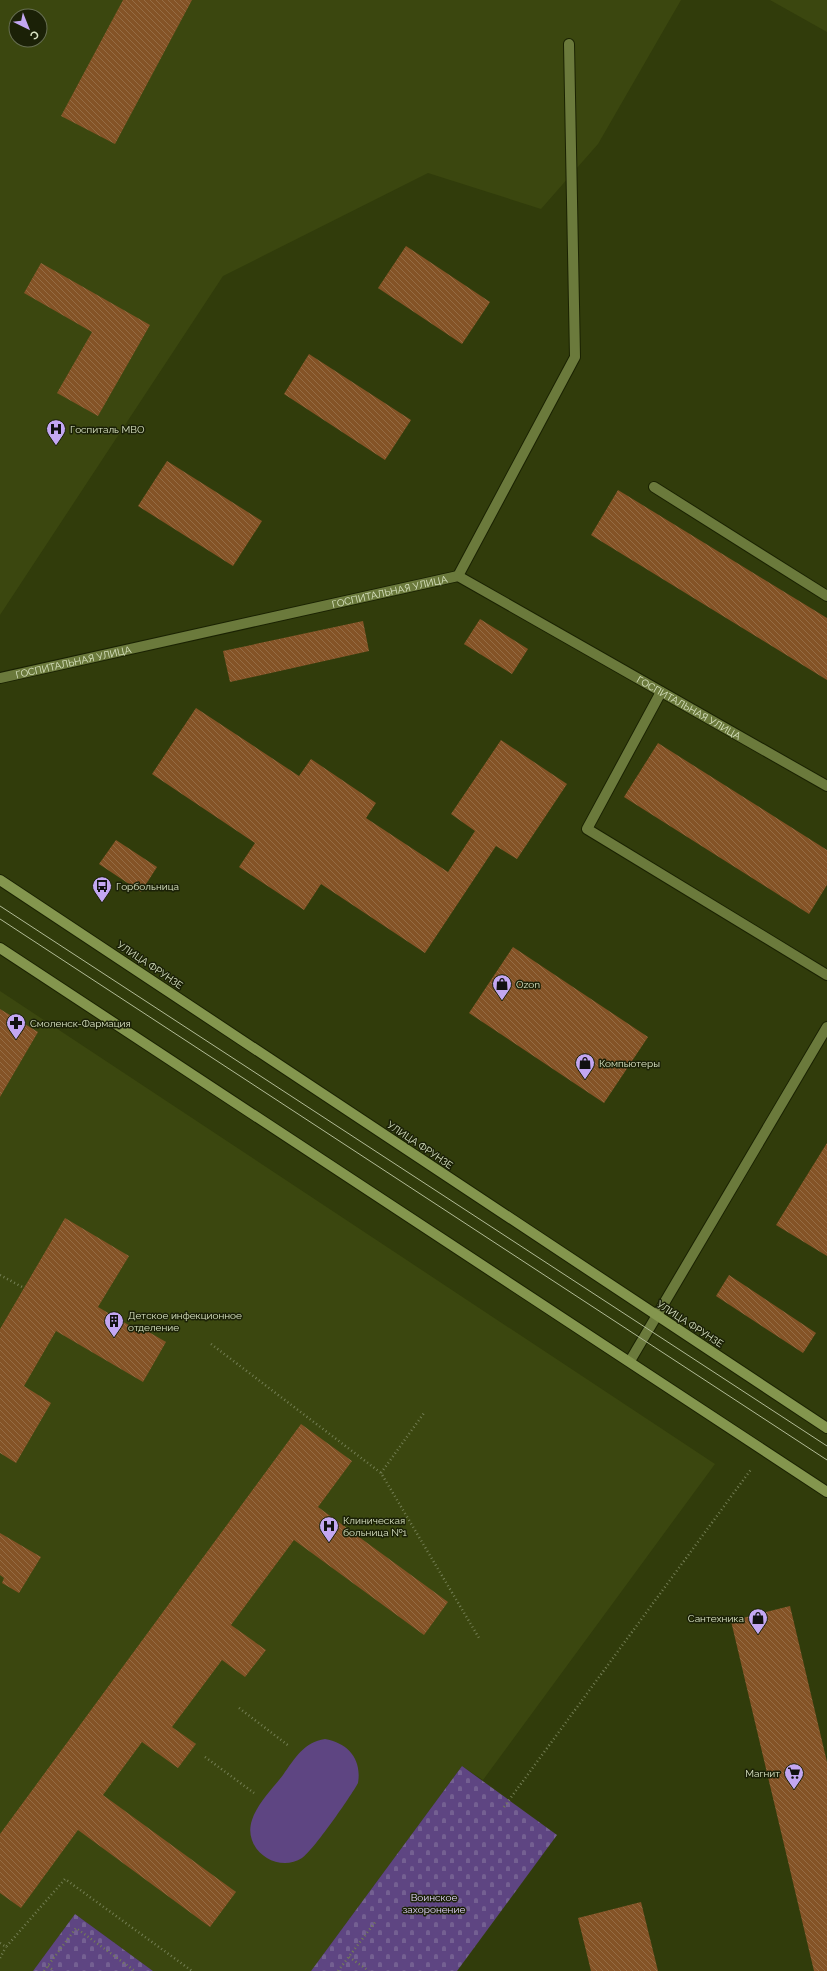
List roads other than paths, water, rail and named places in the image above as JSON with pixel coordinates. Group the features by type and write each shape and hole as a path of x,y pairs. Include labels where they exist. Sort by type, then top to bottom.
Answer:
{"main road":[{"name":"УЛИЦА ФРУНЗЕ","path":"0,880 827,1428"},
{"path":"0,948 827,1492"}],"street":[{"path":"458,576 575,357 569,44"},
{"path":"654,487 827,596"},
{"name":"ГОСПИТАЛЬНАЯ УЛИЦА","path":"0,678 458,576 827,786"},
{"path":"661,692 587,829 827,975"},
{"path":"630,1361 827,1027"}],"tram line":[{"path":"0,906 827,1446"},
{"path":"0,919 827,1460"}],"place":[{"name":"Госпиталь МВО","path":"56,446"},
{"name":"Горбольница","path":"102,903"},
{"name":"Ozon","path":"502,1001"},
{"name":"Смоленск-Фармация","path":"16,1040"},
{"name":"Компьютеры","path":"585,1080"},
{"name":"Детское инфекционное отделение","path":"114,1338"},
{"name":"Клиническая больница №1","path":"329,1543"},
{"name":"Сантехника","path":"758,1635"},
{"name":"Магнит","path":"794,1790"}],"park label":[{"name":"Воинское захоронение","path":"434,1902"}]}
